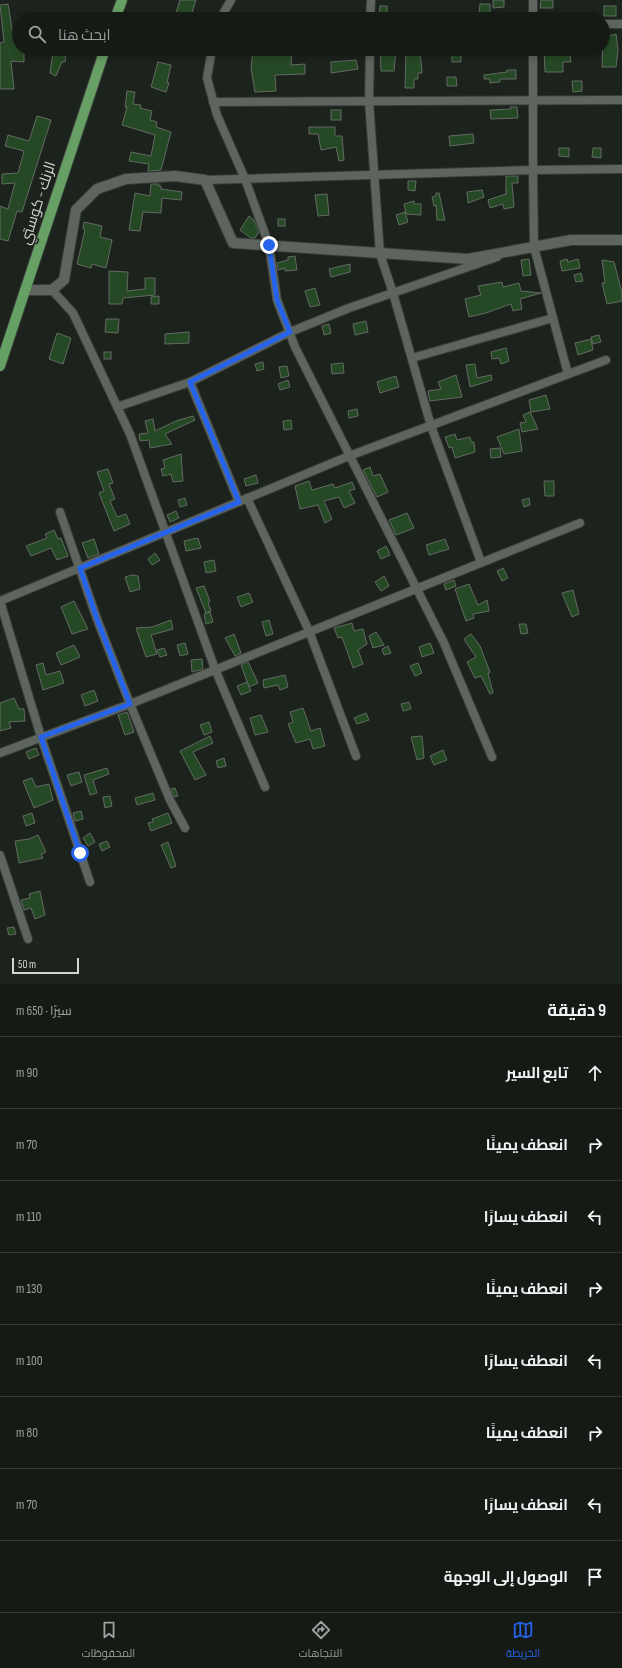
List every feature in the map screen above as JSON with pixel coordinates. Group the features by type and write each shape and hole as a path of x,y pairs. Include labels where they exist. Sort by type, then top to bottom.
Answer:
{"main road":[{"path":"118,12 122,0"},
{"name":"الرنك - كوستي","path":"0,366 103,56"}],"street":[{"path":"224,12 231,0"},
{"path":"370,12 371,0"},
{"path":"533,12 534,0"},
{"path":"610,24 622,24"},
{"path":"211,56 207,78 213,102 217,115 245,179 269,245 277,300 290,332 349,456 444,643 492,757"},
{"path":"370,56 369,101 373,175 380,254 393,293 431,426 481,562"},
{"path":"533,56 534,247 568,374"},
{"path":"213,102 533,99 622,100"},
{"path":"25,290 52,290 64,280 76,210 97,189 126,179 175,176 205,180 533,170 622,169"},
{"path":"205,180 233,243 468,259 571,240 622,240"},
{"path":"117,406 190,382 290,332 349,308 519,250"},
{"path":"52,290 73,313 130,434 215,669 265,787"},
{"path":"412,358 553,318"},
{"path":"90,882 41,737 0,601 349,456 606,360"},
{"path":"190,382 239,502"},
{"path":"247,498 309,631 356,756"},
{"path":"60,512 97,619 130,704 170,800 185,828"},
{"path":"0,753 130,704 580,523"},
{"path":"0,854 28,939"}],"building":[{"path":"180,0 196,0 192,12 176,12"},
{"path":"493,0 504,0 504,7 493,8"},
{"path":"541,0 553,0 553,8 540,8"},
{"path":"8,4 12,29 12,56 24,56 24,62 11,61 14,89 0,89 0,43 4,42 0,5"},
{"path":"480,4 490,4 490,12 479,12"},
{"path":"380,6 387,6 387,12 379,12"},
{"path":"604,6 616,6 616,16 610,16 610,12 604,12"},
{"path":"616,34 618,50 616,67 602,67 602,56 610,56 610,35"},
{"path":"52,56 66,56 65,62 62,62 56,76 50,73"},
{"path":"252,56 292,56 291,65 305,64 305,74 275,75 276,91 255,92 251,68"},
{"path":"380,56 395,56 394,71 381,71"},
{"path":"406,56 420,56 422,73 418,73 418,79 414,79 414,88 405,88"},
{"path":"452,56 461,56 461,62 452,62"},
{"path":"544,56 570,56 571,62 563,62 563,72 545,72"},
{"path":"356,60 358,69 331,73 331,62"},
{"path":"158,62 171,65 167,83 169,83 166,92 151,87"},
{"path":"507,70 516,70 516,79 500,79 500,82 490,83 490,79 484,79 484,75 507,72"},
{"path":"447,77 456,77 457,86 447,86"},
{"path":"572,81 582,81 582,91 573,92"},
{"path":"127,91 135,92 133,104 141,105 140,108 152,111 150,120 157,122 156,127 171,132 161,170 148,171 149,164 129,161 131,152 151,156 155,135 122,125 127,107 125,107"},
{"path":"510,107 517,107 518,118 491,119 490,110 511,109"},
{"path":"331,110 341,110 341,120 331,120"},
{"path":"37,116 51,120 22,212 17,211 8,241 0,239 0,206 8,209 15,183 2,184 2,174 18,173 24,151 5,146 8,135 29,141"},
{"path":"309,127 335,127 335,136 342,136 344,160 339,161 336,147 321,150 318,134 309,134"},
{"path":"473,134 474,143 450,146 449,136"},
{"path":"559,148 569,148 569,157 559,156"},
{"path":"593,148 601,148 601,158 592,157"},
{"path":"506,176 518,176 518,183 512,183 514,207 504,209 503,204 490,208 488,200 506,194"},
{"path":"408,181 416,181 415,191 408,190"},
{"path":"151,184 159,184 158,186 161,186 161,189 182,192 181,200 162,198 161,213 143,212 140,231 129,230 135,193 150,196"},
{"path":"482,190 484,197 468,203 467,192"},
{"path":"436,193 439,193 445,220 437,220 436,205 434,206 432,197 436,196"},
{"path":"327,194 329,215 318,216 315,195"},
{"path":"414,201 414,204 421,204 421,215 406,214 404,204"},
{"path":"405,212 408,222 399,225 396,215"},
{"path":"249,216 254,220 259,232 255,238 251,238 240,230"},
{"path":"278,219 285,219 285,226 278,226"},
{"path":"84,222 102,226 100,237 112,240 106,268 92,264 91,268 77,264 85,230 83,229"},
{"path":"295,256 297,270 285,271 285,268 278,270 277,263 288,260 288,257"},
{"path":"529,259 531,275 523,276 521,260"},
{"path":"567,259 568,262 578,259 580,268 562,271 560,261"},
{"path":"602,260 614,262 622,293 622,301 607,304 602,283 605,283"},
{"path":"350,264 350,272 331,277 329,269"},
{"path":"109,271 128,272 127,291 145,289 145,278 155,278 155,295 123,298 122,304 109,304"},
{"path":"581,273 583,281 576,282 574,275"},
{"path":"502,282 503,287 519,283 521,291 541,293 520,299 522,309 513,311 511,304 486,313 469,317 465,299 481,295 478,286"},
{"path":"315,288 320,305 310,307 305,291"},
{"path":"159,296 159,304 151,304 151,297"},
{"path":"106,319 119,319 118,333 105,332"},
{"path":"366,321 368,332 355,335 353,324"},
{"path":"329,324 331,333 324,335 322,326"},
{"path":"189,332 189,343 165,344 165,334"},
{"path":"57,333 71,338 63,364 49,359"},
{"path":"599,335 601,342 593,344 591,337"},
{"path":"591,339 593,350 578,355 575,343"},
{"path":"506,348 509,361 501,364 499,358 492,359 491,352"},
{"path":"104,352 111,352 111,359 104,359"},
{"path":"263,362 264,369 257,371 255,364"},
{"path":"343,363 344,373 332,374 331,364"},
{"path":"475,364 477,378 491,375 492,380 470,387 466,365"},
{"path":"287,366 289,376 281,378 279,367"},
{"path":"456,375 462,397 430,401 428,391 441,389 438,382"},
{"path":"396,376 399,387 380,393 377,382"},
{"path":"288,380 290,387 280,390 278,384"},
{"path":"546,395 550,409 531,412 529,400"},
{"path":"357,409 358,416 349,418 348,411"},
{"path":"530,412 538,429 522,432 520,423 526,422 523,415"},
{"path":"193,416 195,420 165,434 172,444 150,448 149,440 140,441 139,434 148,433 145,421 153,419 155,431 176,421"},
{"path":"291,420 292,429 284,430 283,421"},
{"path":"519,429 522,451 504,454 497,437"},
{"path":"455,434 457,440 470,437 471,442 474,442 475,452 455,458 452,447 449,448 445,437"},
{"path":"500,448 501,457 491,458 490,449"},
{"path":"181,454 183,481 173,482 171,474 163,476 161,469 165,468 163,460"},
{"path":"370,467 373,476 380,474 388,492 377,497 363,470"},
{"path":"108,469 113,483 109,484 115,499 110,501 117,517 126,514 130,524 114,531 99,493 104,491 97,472"},
{"path":"256,475 258,483 246,486 244,479"},
{"path":"309,481 312,490 333,484 335,488 352,482 355,489 349,491 355,503 344,508 339,497 324,501 332,519 325,523 318,505 300,509 295,486"},
{"path":"544,481 554,481 554,496 545,496"},
{"path":"185,498 187,505 180,507 178,500"},
{"path":"529,498 530,505 524,507 522,500"},
{"path":"176,511 179,518 170,522 167,515"},
{"path":"407,513 414,528 396,535 389,520"},
{"path":"54,530 58,539 61,538 68,556 57,560 51,548 31,556 26,546 47,538 45,534"},
{"path":"198,538 201,548 186,551 184,541"},
{"path":"94,539 99,554 88,558 82,543"},
{"path":"445,539 449,549 429,555 426,545"},
{"path":"386,546 390,555 381,559 377,551"},
{"path":"155,553 160,560 152,565 148,559"},
{"path":"214,560 216,571 206,573 204,562"},
{"path":"503,568 508,578 502,581 497,571"},
{"path":"132,575 138,576 140,589 130,592 125,577"},
{"path":"384,576 389,586 381,591 375,582"},
{"path":"454,580 456,586 446,590 444,584"},
{"path":"469,584 478,605 487,600 489,611 473,614 474,618 466,621 455,589"},
{"path":"204,586 210,601 208,602 211,611 206,613 196,588"},
{"path":"573,590 579,614 572,617 562,593"},
{"path":"249,593 253,602 241,607 237,597"},
{"path":"74,601 88,629 72,634 61,607"},
{"path":"210,612 213,622 206,624 204,614"},
{"path":"171,620 173,629 151,635 157,654 146,657 136,628 152,627"},
{"path":"269,620 273,634 266,636 262,622"},
{"path":"352,623 354,631 363,629 367,644 358,650 363,664 353,668 342,637 338,638 334,628"},
{"path":"519,624 526,624 528,633 521,634"},
{"path":"376,632 384,645 373,648 369,636"},
{"path":"234,634 241,653 235,656 225,638"},
{"path":"471,634 480,646 490,672 488,673 493,693 490,694 481,676 475,678 467,662 476,657 465,641 465,638"},
{"path":"185,643 188,654 180,656 177,645"},
{"path":"430,643 434,653 422,657 419,647"},
{"path":"74,645 80,657 61,665 56,653"},
{"path":"388,646 391,653 384,655 382,649"},
{"path":"164,648 167,655 160,657 157,650"},
{"path":"202,659 203,669 192,672 191,660"},
{"path":"248,662 258,683 249,687 241,665"},
{"path":"43,663 46,675 60,671 64,683 43,690 36,665"},
{"path":"418,663 422,673 415,676 410,666"},
{"path":"285,675 288,687 280,690 278,685 264,688 263,680"},
{"path":"247,682 251,691 241,695 237,686"},
{"path":"94,690 98,701 85,706 81,695"},
{"path":"14,698 19,709 24,709 25,721 9,722 11,728 0,731 0,703"},
{"path":"409,702 411,709 403,711 401,704"},
{"path":"303,708 311,731 320,728 325,746 313,749 310,739 296,743 288,724 293,722 290,712"},
{"path":"127,712 134,732 125,735 118,715"},
{"path":"366,713 369,720 357,724 354,718"},
{"path":"261,715 268,732 255,735 250,718"},
{"path":"209,722 212,732 204,735 200,725"},
{"path":"210,736 213,743 193,752 206,775 195,780 180,751"},
{"path":"422,736 424,758 417,760 411,737"},
{"path":"36,748 39,755 29,759 26,752"},
{"path":"443,750 447,760 434,765 430,756"},
{"path":"224,758 226,766 218,768 216,761"},
{"path":"107,768 109,774 93,780 97,793 90,795 84,775"},
{"path":"79,772 82,782 71,786 67,775"},
{"path":"32,778 36,787 49,784 53,800 34,808 23,781"},
{"path":"175,788 178,796 175,797 171,789"},
{"path":"153,793 155,800 137,805 135,798"},
{"path":"110,796 112,806 105,808 103,797"},
{"path":"81,811 83,819 75,821 73,813"},
{"path":"32,813 35,823 26,826 23,816"},
{"path":"168,813 172,823 151,831 148,823 153,822 152,819"},
{"path":"90,833 95,842 88,846 83,838"},
{"path":"38,835 46,852 41,854 43,858 19,863 15,841 29,839"},
{"path":"107,841 110,847 102,851 99,844"},
{"path":"168,842 176,866 171,868 161,845"},
{"path":"40,891 45,915 35,919 31,908 24,910 21,900 30,898 29,894"},
{"path":"14,927 16,934 9,935 7,928"}],"route":[{"path":"80,853 41,737 130,704 97,619 80,568 239,502 190,382 290,332 277,300 269,245"}]}
